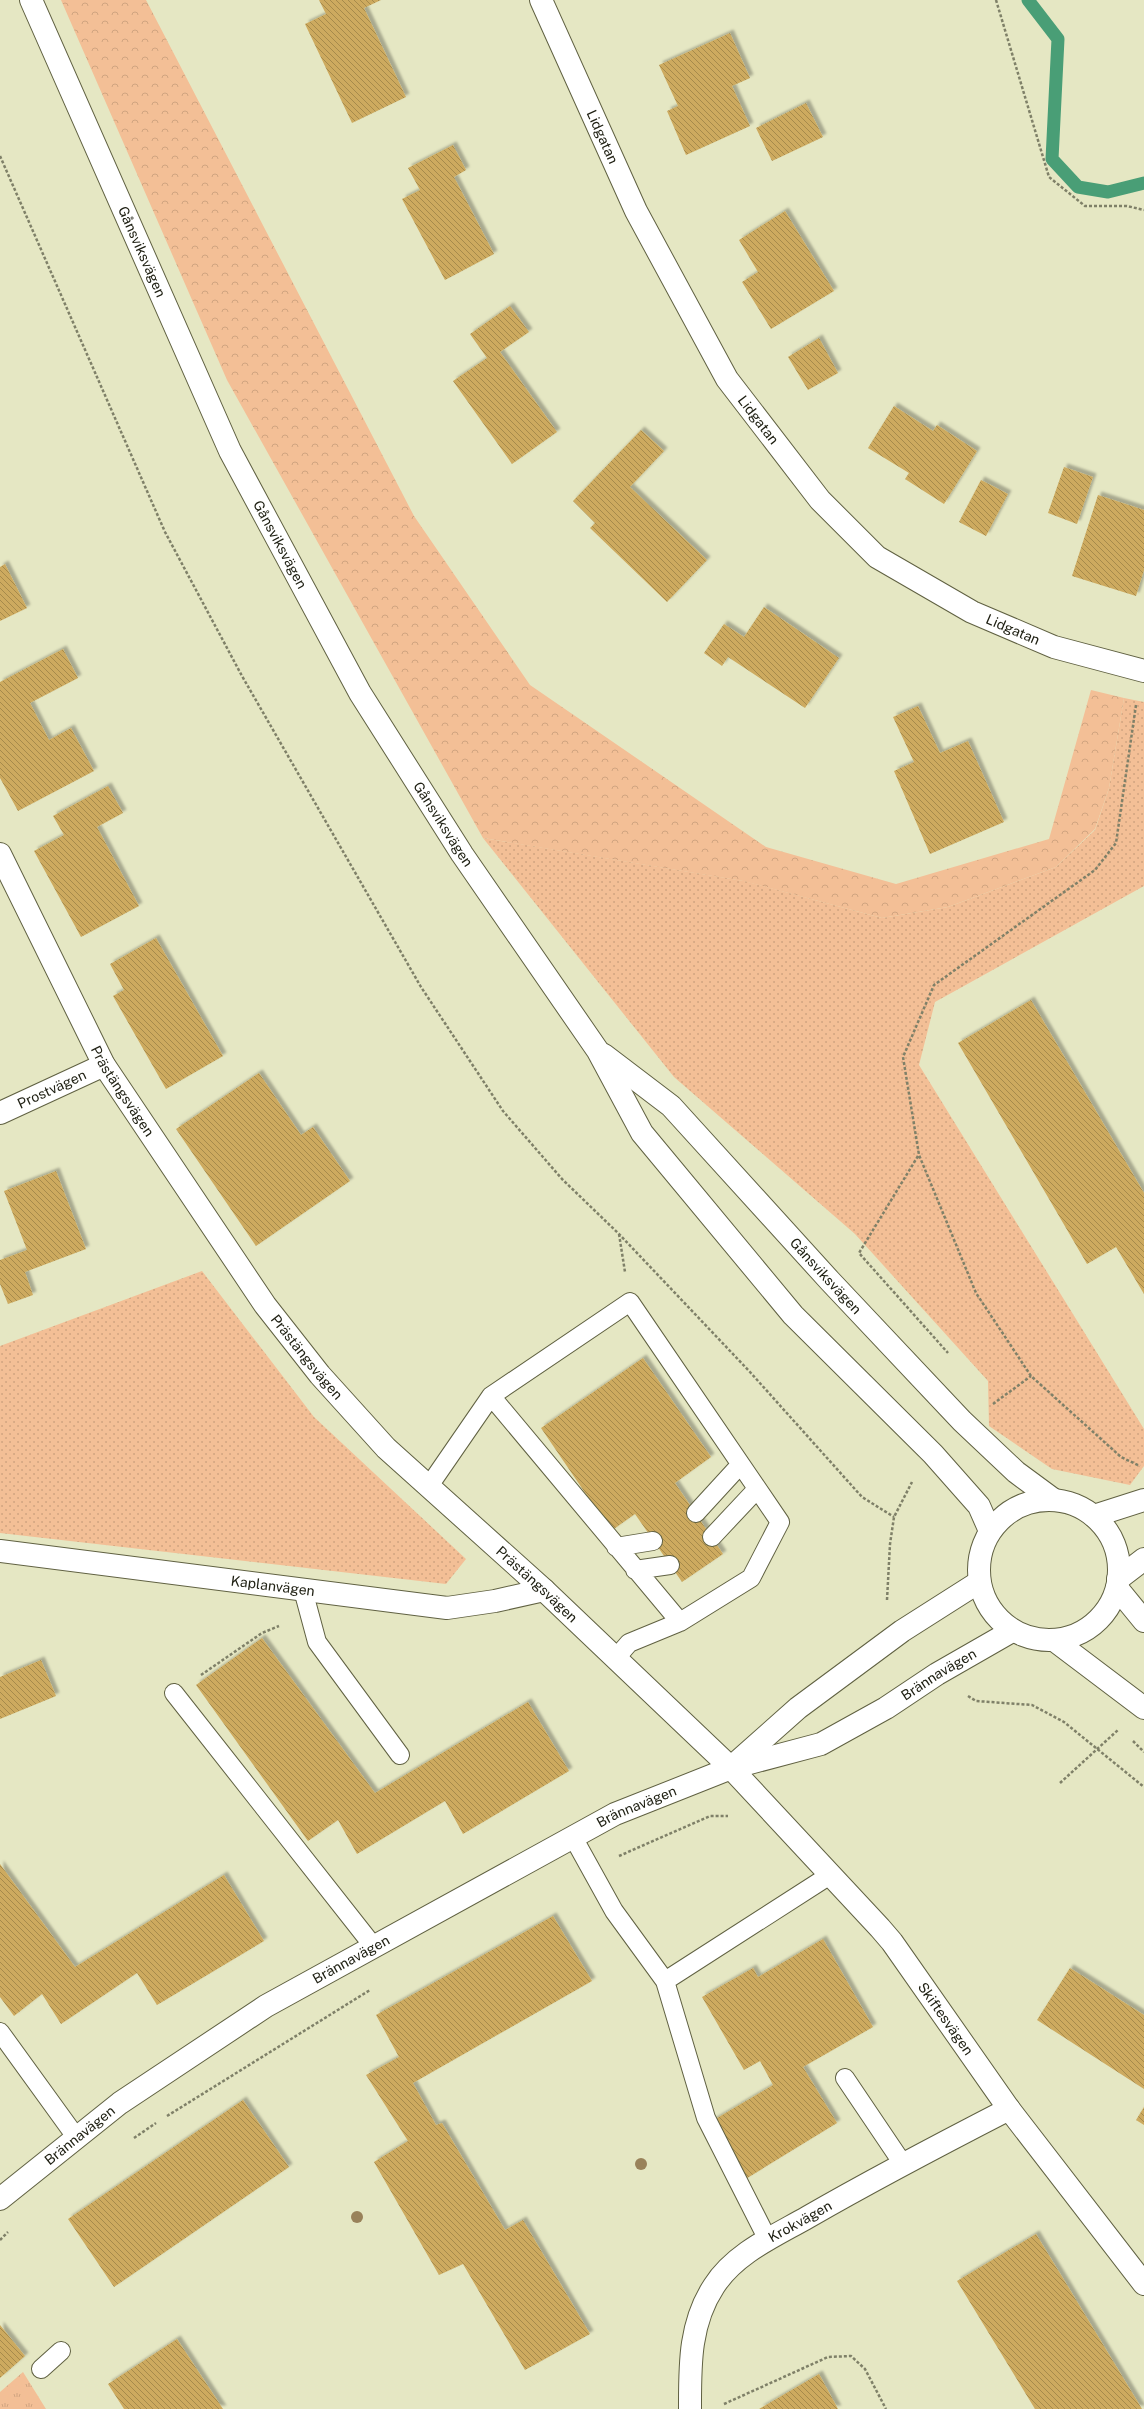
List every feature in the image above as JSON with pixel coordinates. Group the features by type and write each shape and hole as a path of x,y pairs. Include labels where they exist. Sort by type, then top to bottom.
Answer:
{"street":[{"name":"Gånsviksvägen","path":"31,0 237,465 360,693 462,854 598,1052 642,1133 794,1315 933,1454 979,1506 990,1531"},
{"name":"Lidgatan","path":"541,0 636,211 727,379 820,500 876,557 972,612 1054,647 1142,671"},
{"name":"Prästängsvägen","path":"0,854 104,1065 265,1305 325,1381 386,1448 544,1590 731,1768"},
{"name":"Gånsviksvägen","path":"598,1052 671,1106 830,1281 965,1424 1016,1472 1054,1500"},
{"name":"Prostvägen","path":"0,1113 104,1065"},
{"path":"1054,1500 1075,1505 1094,1516 1106,1529 1114,1545 1118,1562 1118,1583 1108,1608 1094,1624 1075,1635 1054,1640 1032,1638 1012,1631 997,1617 985,1601 979,1582 979,1564 982,1547 990,1531 1003,1517 1018,1507 1036,1501 1054,1500"},
{"path":"1094,1516 1144,1500"},
{"name":"Kaplanvägen","path":"0,1551 447,1608 495,1601 544,1590"},
{"path":"1118,1583 1144,1558"},
{"name":"Brännavägen","path":"731,1768 798,1708 902,1631 979,1582"},
{"path":"1118,1583 1144,1621"},
{"name":"Brännavägen","path":"0,2199 120,2103 266,2006 615,1814 731,1768 821,1744 886,1708 937,1674 1012,1631"},
{"path":"1054,1640 1144,1708"},
{"name":"Skiftesvägen","path":"731,1768 892,1942 1008,2109 1144,2284"},
{"name":"Krokvägen","path":"693,2404 691,2350 697,2323 714,2286 733,2263 768,2240 903,2164 1008,2109"}],"lane":[{"path":"429,1486 491,1396 630,1302 780,1522 751,1578 680,1622 629,1644 616,1658"},
{"path":"491,1396 680,1622"},
{"path":"696,1513 740,1465"},
{"path":"712,1537 757,1489"},
{"path":"616,1547 654,1541"},
{"path":"635,1570 670,1565"},
{"path":"303,1590 317,1642 400,1755"},
{"path":"174,1693 374,1947"},
{"path":"573,1837 614,1911 665,1981 706,2118 768,2240"},
{"path":"665,1981 830,1875"},
{"path":"0,2032 76,2137"},
{"path":"845,2078 903,2164"},
{"path":"41,2369 61,2351"}],"path":[{"path":"996,0 1048,177 1085,206 1128,206 1144,210"},
{"path":"0,156 165,532 250,690 422,987 503,1111 562,1179 619,1234 750,1372 862,1497 894,1517 890,1544 887,1605"},
{"path":"1142,671 1116,843 1095,870 934,985 903,1057 919,1155 976,1293 1031,1376 1120,1458 1144,1467"},
{"path":"919,1155 859,1253 952,1357"},
{"path":"619,1234 630,1302"},
{"path":"965,1424 1031,1376"},
{"path":"988,1398 993,1404"},
{"path":"174,1693 262,1633 309,1614"},
{"path":"964,1694 976,1701 1032,1705 1064,1722 1096,1750 1144,1787"},
{"path":"1060,1782 1120,1728"},
{"path":"590,1868 710,1816 730,1816 762,1802"},
{"path":"129,2142 161,2119 377,1986"},
{"path":"0,2240 11,2230"},
{"path":"720,2406 768,2386 828,2357 851,2356 865,2370 886,2409"}],"green space":[{"path":"61,0 146,0 414,516 530,685 766,847 896,884 1049,839 1091,690 1124,698 1109,788 1095,829 1056,867 948,907 882,918 743,881 483,838 227,380"},
{"path":"1124,698 1144,702 1144,886 935,1002 919,1065 1144,1429 1144,1466 1130,1485 1052,1469 989,1426 988,1381 855,1234 674,1077 483,838 744,881 882,918 948,907 1056,867 1095,830 1109,788"},
{"path":"202,1271 314,1417 466,1559 446,1584 0,1533 0,1346"},
{"path":"23,2372 46,2409 0,2409 0,2392"}],"building":[{"path":"319,0 381,0 364,8 406,97 352,123 305,24 326,14"},
{"path":"730,33 750,78 732,86 750,126 686,155 667,111 678,106 659,65"},
{"path":"806,103 823,137 772,161 756,128"},
{"path":"453,145 466,170 454,177 494,254 445,280 402,199 420,190 408,168"},
{"path":"785,211 834,291 771,329 742,282 758,272 739,240"},
{"path":"510,306 529,332 500,352 557,432 512,464 453,381 487,358 470,334"},
{"path":"819,338 838,373 808,390 788,357"},
{"path":"894,406 933,431 937,425 977,451 944,504 905,479 909,473 868,448"},
{"path":"641,430 664,451 630,487 707,560 667,602 590,528 595,523 573,501"},
{"path":"1064,467 1093,477 1077,524 1048,513"},
{"path":"981,480 1008,494 986,536 959,522"},
{"path":"1098,495 1144,510 1144,570 1136,596 1072,576"},
{"path":"5,564 27,608 0,621 0,567"},
{"path":"764,607 839,658 805,708 728,657 722,666 704,653 724,624 744,637"},
{"path":"63,649 78,678 30,703 49,740 71,728 94,771 18,811 0,778 0,682"},
{"path":"918,706 940,753 968,741 1004,822 930,854 894,771 914,762 893,717"},
{"path":"108,786 123,813 97,827 139,906 81,937 34,851 64,835 53,816"},
{"path":"156,938 223,1056 166,1089 113,996 124,990 110,964"},
{"path":"1031,1000 1144,1193 1144,1294 1116,1247 1087,1264 958,1043"},
{"path":"259,1073 301,1135 313,1127 350,1181 256,1246 176,1129"},
{"path":"56,1171 86,1249 25,1272 33,1295 8,1304 0,1284 0,1260 27,1250 4,1191"},
{"path":"643,1358 711,1457 675,1483 723,1554 682,1582 635,1514 611,1531 541,1428"},
{"path":"262,1638 375,1793 528,1702 569,1771 463,1834 445,1801 357,1854 338,1820 308,1841 196,1685"},
{"path":"41,1660 56,1696 0,1719 0,1677"},
{"path":"0,1864 75,1967 224,1875 264,1941 157,2005 137,1973 61,2024 42,1994 14,2016 0,1997"},
{"path":"553,1916 592,1981 413,2083 436,2125 442,2123 505,2230 523,2220 590,2334 525,2370 463,2264 439,2275 374,2162 408,2141 366,2075 399,2057 376,2015"},
{"path":"823,1939 873,2027 803,2067 837,2123 744,2180 712,2121 773,2085 760,2061 744,2070 702,1997 753,1968 758,1977"},
{"path":"1070,1968 1144,2015 1144,2089 1037,2020"},
{"path":"243,2100 289,2167 114,2287 68,2219"},
{"path":"1144,2107 1144,2125 1136,2120"},
{"path":"1036,2234 1142,2409 1035,2409 957,2281"},
{"path":"0,2325 25,2356 0,2378"},
{"path":"177,2339 223,2409 124,2409 108,2384"},
{"path":"819,2374 838,2409 759,2409"}],"waterway":[{"path":"1028,0 1058,39 1052,159 1078,187 1108,192 1144,183"}]}
